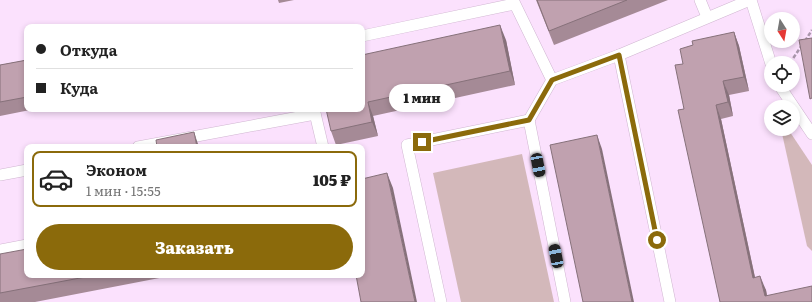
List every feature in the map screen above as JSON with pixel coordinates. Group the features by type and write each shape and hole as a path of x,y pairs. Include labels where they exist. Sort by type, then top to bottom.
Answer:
{"lane":[{"path":"700,0 707,18"},
{"path":"565,302 529,120 552,80 619,55 750,0 768,56"},
{"path":"365,35 513,2 552,80"},
{"path":"619,55 670,302"},
{"path":"784,92 812,134"},
{"path":"157,144 310,112"},
{"path":"315,112 322,144"},
{"path":"441,302 407,145 529,120"},
{"path":"0,175 24,171"},
{"path":"0,250 24,246"}],"path":[{"path":"795,56 812,30"}],"shaded area":[{"path":"783,136 793,136 812,165 812,251 807,246"},
{"path":"522,154 554,302 461,302 433,173"}],"building":[{"path":"537,0 627,0 549,31"},
{"path":"500,25 510,71 368,102 372,122 331,131 327,112 365,112 365,54"},
{"path":"734,32 744,77 723,81 728,102 716,105 753,278 760,276 765,296 812,286 812,302 720,302 678,110 684,109 675,65 683,64 680,49 693,45 692,41"},
{"path":"812,38 812,98 810,99 800,45 800,40"},
{"path":"24,61 24,98 0,102 0,65"},
{"path":"194,132 196,144 157,144 156,140"},
{"path":"597,135 632,302 583,302 550,145"},
{"path":"387,173 415,302 361,302 357,278 365,278 365,178"},
{"path":"24,250 24,278 80,278 0,293 0,254"}],"route":[{"path":"422,142 529,120 542,100 552,80 619,55 657,240"}]}
